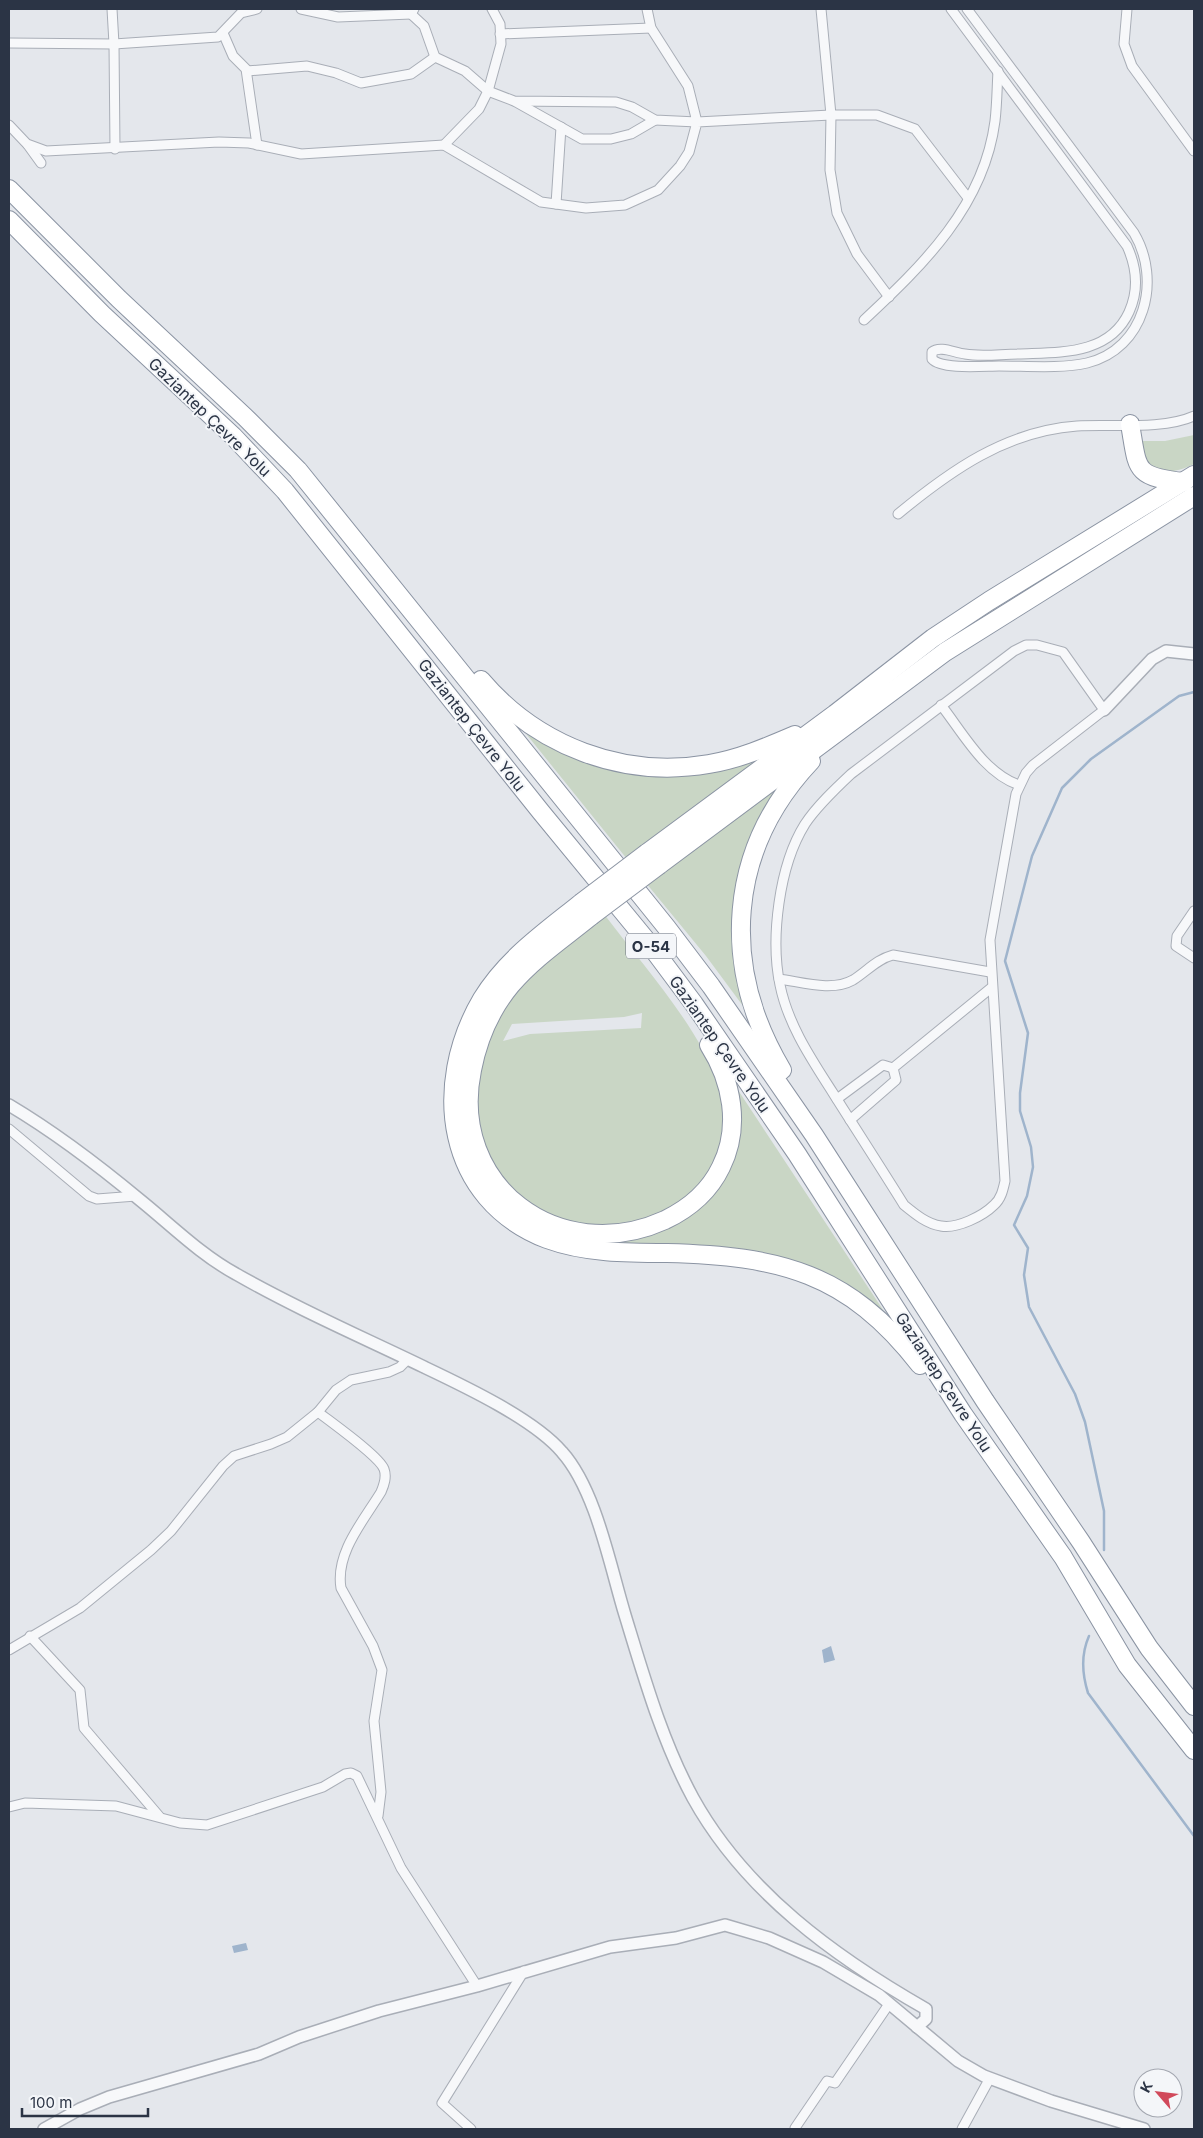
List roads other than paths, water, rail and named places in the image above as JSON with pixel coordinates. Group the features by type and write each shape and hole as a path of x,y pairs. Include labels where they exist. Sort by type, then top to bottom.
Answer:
{"highway":[{"name":"Gaziantep Çevre Yolu","path":"9,189 119,299 246,417 298,470 668,928 712,986 814,1136 980,1393 1081,1542 1149,1648 1194,1706"},
{"name":"Gaziantep Çevre Yolu","path":"9,220 102,314 233,436 285,491 541,812 648,942 694,1004 797,1154 963,1414 1063,1557 1127,1665 1194,1750"},
{"path":"1130,424 1138,466 1146,474 1160,480 1191,484"},
{"path":"424,626 461,656 494,695 517,716 539,732 563,745 598,758 624,764 682,767 709,764 758,751 796,734 990,600 1191,484"},
{"path":"653,859 974,632 1191,484"},
{"path":"875,681 653,859 586,910 510,963 483,998 464,1040 453,1088 453,1112 461,1153 467,1169 488,1200 511,1220 532,1232 565,1244 617,1252 730,1256 784,1266 826,1283 858,1301 891,1329 921,1366 937,1390 963,1414"},
{"path":"814,1136 796,1095 767,1046 750,999 741,950 740,921 744,883 759,838 783,794 815,756 886,695"},
{"path":"586,910 511,986 491,1016 478,1044 469,1082 468,1105 470,1127 474,1145 488,1174 499,1188 522,1208 533,1215 565,1228 598,1234 618,1233 659,1222 694,1203 717,1176 727,1157 732,1136 733,1115 724,1071 648,942"}],"street":[{"path":"112,9 115,149"},
{"path":"9,43 114,44 218,37 241,13 257,9"},
{"path":"301,9 338,17 413,11 424,26 435,56 465,71 488,91 514,101 582,139 611,139 631,134 655,120"},
{"path":"444,145 479,109 488,91 501,44 500,24 492,9"},
{"path":"27,144 46,151 115,149 219,142 257,145 301,154 444,145 541,202 586,208 625,205 658,190 680,166 689,152 697,122 688,86 651,28 647,9"},
{"path":"821,9 831,115 830,170 837,213 857,254 889,297"},
{"path":"951,9 1127,246 1135,267 1135,295 1127,317 1120,326 1111,336 1090,347 1062,352 974,355 939,348 932,352 932,359 938,363 964,367 1070,365 1097,360 1113,352 1127,340 1142,317 1148,289 1148,269 1142,249 1134,233 966,9"},
{"path":"1127,9 1124,44 1132,66 1194,150"},
{"path":"500,34 651,28"},
{"path":"223,33 233,56 246,71 257,145"},
{"path":"246,71 307,66 336,73 361,83 411,74 435,56"},
{"path":"864,320 936,250 962,211 984,166 995,122 998,71"},
{"path":"514,101 616,102 632,107 655,120 697,122 831,115 877,115 915,129 968,198"},
{"path":"9,124 41,163"},
{"path":"556,204 562,127"},
{"path":"898,514 958,467 1002,445 1056,429 1130,424 1170,424 1194,416"},
{"path":"1104,710 1062,652 1037,645 1026,645 851,774 806,824 792,850 782,883 775,938 779,979 789,1014 822,1078 904,1206 928,1222 942,1227 956,1225 995,1205 1002,1194 1006,1181 991,988 990,940 1013,804 1019,785 1033,765 1104,710 1152,659 1166,651 1194,654"},
{"path":"941,706 990,768 1001,777 1019,785"},
{"path":"1194,911 1177,936 1176,946 1178,950 1194,958"},
{"path":"779,979 827,986 843,984 882,959 893,955 990,972"},
{"path":"893,1068 991,988"},
{"path":"837,1100 883,1065 893,1068"},
{"path":"850,1120 896,1080 893,1068"},
{"path":"9,1105 73,1145 194,1244 234,1274 500,1406 534,1428 562,1450 588,1495 666,1742 693,1799 733,1860 780,1908 834,1949 926,2009 926,2019 917,2027"},
{"path":"9,1129 89,1196 97,1199 136,1196"},
{"path":"9,1650 80,1608 151,1550 171,1531 223,1466 234,1456 272,1444 287,1437 318,1412 336,1390 351,1380 389,1372 400,1367 408,1359"},
{"path":"318,1412 377,1458 384,1470 383,1488 345,1554 340,1580 341,1588 373,1646 382,1670 374,1721 381,1792 378,1817"},
{"path":"30,1636 80,1690 84,1728 159,1816"},
{"path":"9,1807 25,1803 116,1806 193,1826 207,1825 323,1788 345,1774 352,1773 357,1776 401,1868 477,1986"},
{"path":"44,2129 80,2109 109,2097 259,2054 299,2037 379,2011 477,1986 610,1947 676,1938 725,1926 769,1938 823,1962 879,1995 958,2061 990,2078 1051,2101 1144,2129"},
{"path":"471,2129 442,2103 524,1971"},
{"path":"795,2128 828,2082 835,2083 889,2004"},
{"path":"962,2129 990,2078"}],"water":[{"path":"831,1646 835,1660 824,1663 822,1650"},
{"path":"246,1943 248,1950 234,1953 232,1946"}],"waterway":[{"path":"1104,1550 1104,1511 1085,1422 1075,1394 1029,1307 1024,1275 1028,1248 1014,1225 1027,1196 1033,1167 1031,1147 1020,1111 1020,1093 1028,1033 1005,961 1032,856 1062,788 1091,759 1179,696 1194,692"},
{"path":"1089,1636 1083,1664 1084,1679 1088,1693 1194,1836"}]}
